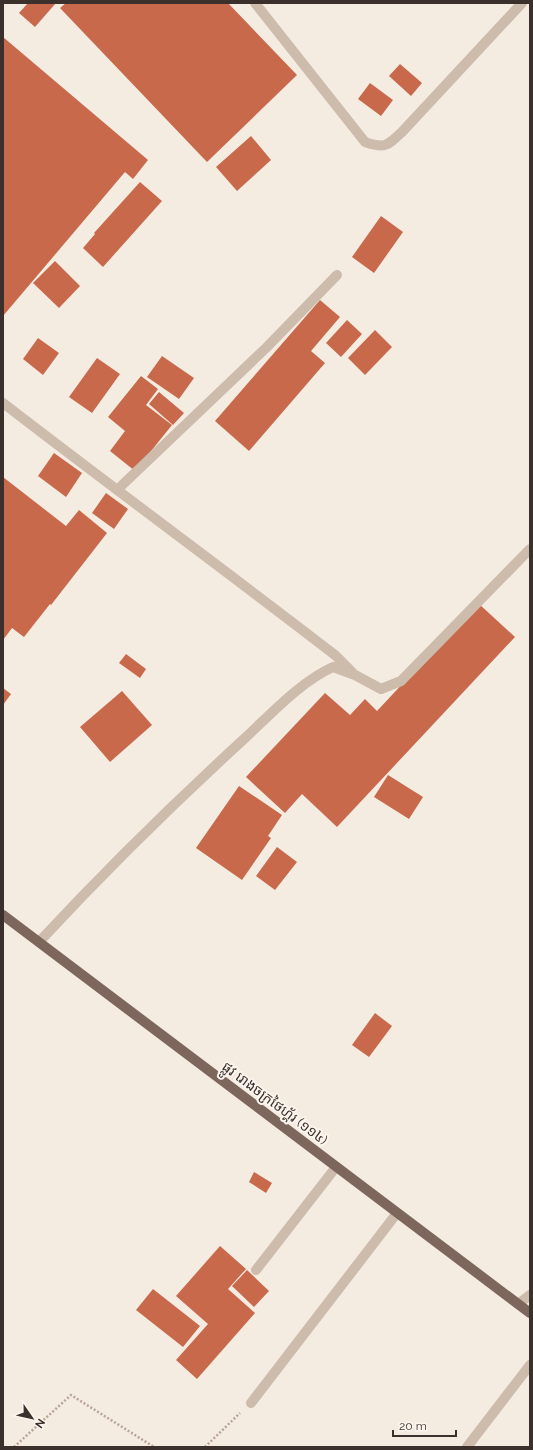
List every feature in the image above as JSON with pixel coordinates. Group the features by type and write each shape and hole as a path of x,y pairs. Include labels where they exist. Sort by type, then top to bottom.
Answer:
{"main road":[{"name":"ផ្លូវ រោងចក្រថៃហ្គ័រ (១១៤)","path":"3,915 530,1313"}],"street":[{"path":"255,3 365,142 378,146 390,144 522,3"},
{"path":"117,490 266,348 337,275"},
{"path":"3,403 216,563 328,650 355,675"},
{"path":"39,942 164,813 285,701 320,673 334,667 355,675 381,688 400,681 530,549"},
{"path":"256,1270 336,1167"},
{"path":"251,1403 397,1213"},
{"path":"518,1304 530,1295"},
{"path":"467,1447 530,1365"}],"path":[{"path":"14,1447 71,1395 154,1447"},
{"path":"205,1447 251,1403"}],"building":[{"path":"28,3 56,3 35,27 19,13"},
{"path":"66,3 228,3 297,75 207,162 60,8"},
{"path":"3,37 148,160 133,179 125,172 3,316"},
{"path":"400,64 422,83 411,96 389,76"},
{"path":"370,83 393,100 381,116 358,99"},
{"path":"251,136 271,160 237,191 216,167"},
{"path":"140,182 162,201 103,267 83,248 95,234 94,233"},
{"path":"381,216 403,232 374,273 352,257"},
{"path":"55,261 80,286 59,308 33,283"},
{"path":"320,300 340,317 311,351 325,363 249,451 215,421"},
{"path":"347,320 362,334 341,357 326,343"},
{"path":"375,330 392,347 365,375 348,358"},
{"path":"38,338 59,353 43,375 23,359"},
{"path":"162,356 194,378 179,399 147,377"},
{"path":"97,358 120,374 92,413 69,397"},
{"path":"141,376 158,389 146,405 172,425 135,471 110,451 125,431 108,417"},
{"path":"159,392 184,413 173,425 149,404"},
{"path":"54,453 82,473 66,497 38,476"},
{"path":"3,477 66,526 79,510 107,533 24,637 12,628 3,640"},
{"path":"106,493 128,509 114,529 92,513"},
{"path":"478,603 515,637 337,827 302,794 285,813 246,777 325,693 350,715 365,699 377,711"},
{"path":"126,654 146,669 140,678 119,663"},
{"path":"3,688 11,694 3,705"},
{"path":"122,691 152,725 110,762 80,727"},
{"path":"388,775 423,797 409,819 374,797"},
{"path":"239,786 282,815 268,836 271,838 242,880 196,848"},
{"path":"277,847 297,862 275,890 256,876"},
{"path":"375,1013 392,1026 369,1057 352,1045"},
{"path":"254,1172 272,1183 266,1193 249,1182"},
{"path":"220,1246 246,1269 228,1289 255,1313 197,1379 176,1360 208,1324 176,1296"},
{"path":"247,1270 269,1291 254,1307 232,1286"},
{"path":"153,1289 200,1326 183,1347 136,1310"}]}
